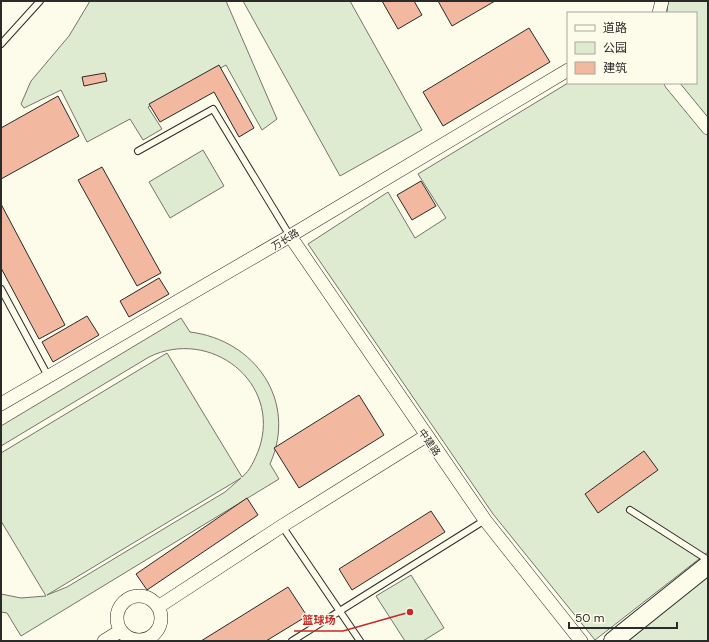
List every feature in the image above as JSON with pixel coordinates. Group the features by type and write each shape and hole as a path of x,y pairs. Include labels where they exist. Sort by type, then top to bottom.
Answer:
{"main road":[{"path":"613,641 708,565"}],"street":[{"path":"659,12 662,1"},
{"name":"万长路","path":"1,404 290,236 567,71"},
{"path":"672,84 708,128"},
{"name":"中建路","path":"290,236 485,520 581,641"},
{"path":"158,607 282,526 426,436"},
{"path":"140,596 147,598 158,607 160,613 160,626 153,639 138,641 125,636 120,631 117,624 118,610 127,600 140,596"},
{"path":"104,641 120,631"}],"lane":[{"path":"1,44 40,1"},
{"path":"138,151 213,109 290,236"},
{"path":"1,289 48,376"},
{"path":"630,510 708,560"},
{"path":"292,641 485,520"},
{"path":"282,526 338,612 360,641"}],"green space":[{"path":"90,1 226,1 277,119 262,130 226,65 148,107 162,129 143,140 130,119 87,142 61,90 24,108 21,104 31,81 69,36"},
{"path":"243,1 350,1 422,130 340,176"},
{"path":"668,1 708,1 708,552 595,640 493,514 308,244 388,192 415,238 446,218 418,174 567,84 697,84 697,12 667,12"},
{"path":"203,150 224,186 170,218 149,182"},
{"path":"181,318 190,332 213,337 234,347 251,361 265,377 274,397 278,418 277,441 270,464 279,479 21,636 7,613 1,612 1,594 21,598 46,596 1,521 1,453 167,353 242,477 250,468 259,449 263,425 260,402 250,383 236,367 217,355 195,349 172,350 149,357 1,446 1,426","holes":["241,478 225,492 67,587 47,595"]},
{"path":"411,575 444,628 423,641 405,641 376,596"},
{"path":"708,575 708,641 628,641"}],"building":[{"path":"382,1 414,1 422,15 398,29"},
{"path":"438,1 495,1 452,26"},
{"path":"529,28 550,62 443,126 423,92"},
{"path":"219,65 254,128 239,137 214,92 160,122 149,104"},
{"path":"105,73 107,81 84,86 82,77"},
{"path":"58,96 79,136 1,179 1,128"},
{"path":"102,167 161,273 137,286 78,180"},
{"path":"421,181 436,206 412,220 397,195"},
{"path":"1,204 65,325 39,339 1,268"},
{"path":"159,278 169,294 129,317 120,301"},
{"path":"87,316 99,335 53,362 42,342"},
{"path":"359,395 384,435 299,488 274,448"},
{"path":"644,451 658,470 598,513 585,494"},
{"path":"247,498 258,515 147,590 136,574"},
{"path":"431,511 445,532 352,590 339,569"},
{"path":"288,587 307,616 266,641 201,641"}],"place":[{"name":"篮球场","path":"410,612"}]}
